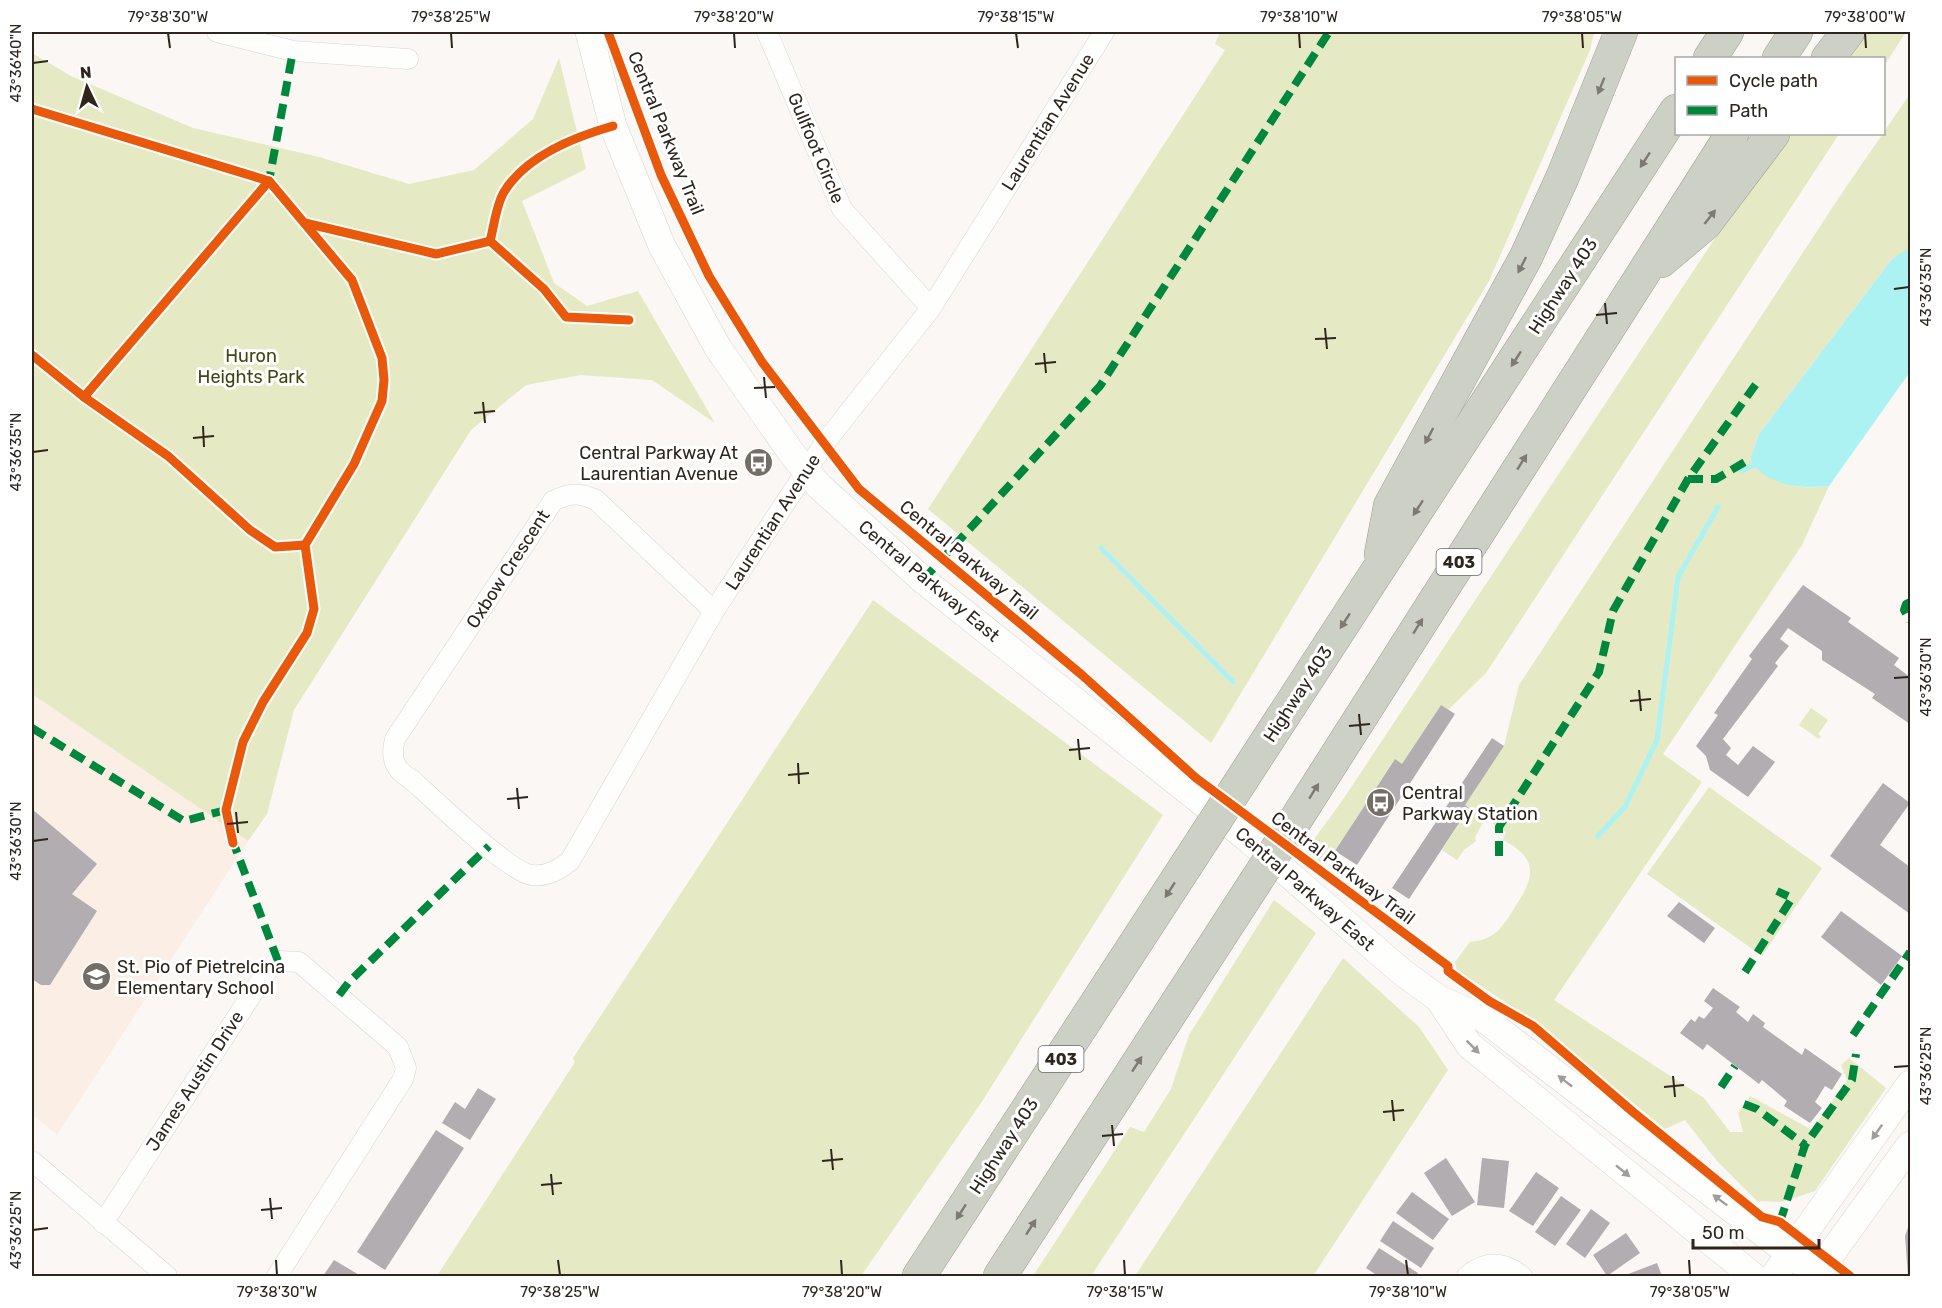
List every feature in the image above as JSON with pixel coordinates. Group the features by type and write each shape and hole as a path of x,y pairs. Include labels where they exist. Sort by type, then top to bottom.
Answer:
{"highway":[{"path":"1377,572 1390,506 1526,257 1568,166 1621,32"},
{"path":"1711,57 1727,32"},
{"path":"1780,57 1796,32"},
{"path":"1829,57 1848,32"},
{"name":"Highway 403","path":"920,1276 1675,114"},
{"name":"403","path":"1000,1276 1282,841 1731,135"},
{"path":"1635,284 1705,224 1772,135"}],"street":[{"path":"217,32 293,51 408,59"},
{"name":"Central Parkway East","path":"589,32 613,126 662,246 718,348 819,486 923,580 1239,832 1402,972 1439,999 1483,1018 1817,1276"},
{"name":"Gullfoot Circle","path":"771,32 842,209 931,308"},
{"name":"Laurentian Avenue","path":"411,779 520,872 544,875 558,870 570,861 714,611 824,444 931,308 1104,32"},
{"name":"Oxbow Crescent","path":"411,779 402,774 394,764 392,751 395,739 553,501 567,494 584,494 596,500 714,611"},
{"name":"James Austin Drive","path":"103,1223 267,971 278,961 299,962 398,1047 406,1068 403,1079 277,1276"},
{"name":"Central Parkway East","path":"1439,999 1469,1045 1753,1276"},
{"path":"1774,1276 1911,1084"},
{"path":"1817,1276 1911,1145"},
{"path":"32,1161 167,1276"},
{"path":"1467,1276 1482,1265 1499,1264 1522,1276"}],"shaded area":[{"name":"St. Pio of Pietrelcina Elementary School","path":"32,694 248,841 57,1135 32,1114"}],"green space":[{"path":"1220,32 1594,32 1590,50 1489,281 1211,743 928,509 1225,50 1215,44"},
{"path":"1865,32 1906,32 1885,64 1885,57 1846,57"},
{"name":"Huron Heights Park","path":"32,53 71,76 193,128 319,157 409,184 474,170 533,119 559,58 586,169 522,201 554,283 587,306 638,291 715,423 652,380 581,375 526,385 471,430 294,710 267,814 248,841 32,694"},
{"path":"1910,94 1910,250 1892,259 1759,434 1750,459 1769,474 1786,483 1805,487 1829,486 1802,545 1663,754 1702,782 1554,1000 1704,1098 1730,1132 1743,1132 1738,1113 1750,1096 1812,1130 1847,1080 1841,1065 1849,1058 1886,1088 1815,1191 1782,1202 1757,1201 1717,1161 1685,1120 1665,1129 1535,1022 1457,970 1455,962 1470,942 1492,935 1506,921 1527,887 1530,869 1523,854 1503,840 1506,832 1485,819 1475,837 1476,841 1464,850 1457,860 1442,850 1469,808 1465,805 1504,746 1519,685 1842,193 1882,135 1885,135 1885,130"},
{"path":"1788,135 1838,135 1486,673 1448,710 1441,705 1402,764 1394,760 1330,859 1322,864 1310,862 1302,856 1342,801 1743,196"},
{"path":"873,600 1163,815 981,1103 861,1276 437,1276 575,1062 573,1058"},
{"path":"1811,708 1828,720 1818,734 1821,736 1819,739 1799,725"},
{"path":"1709,787 1822,868 1762,956 1647,874"},
{"path":"1274,900 1316,933 1091,1276 1033,1276 1130,1127 1144,1132 1171,1089 1189,1035"},
{"path":"1343,958 1419,1027 1448,1070 1313,1276 1135,1276"}],"water":[{"path":"1910,250 1910,372 1829,486 1796,486 1765,475 1750,459 1759,434 1892,259"}],"building":[{"path":"1803,585 1851,618 1848,622 1899,658 1894,665 1910,677 1910,724 1872,698 1875,694 1822,660 1822,651 1788,628 1780,639 1789,646 1775,663 1778,666 1723,739 1731,748 1726,755 1738,765 1753,746 1775,762 1748,797 1710,770 1706,756 1696,746 1718,715 1714,713 1752,659 1749,656"},
{"name":"Central Parkway Station","path":"1441,705 1455,714 1357,865 1335,851 1395,759 1402,764"},
{"name":"Central Parkway Station","path":"1492,738 1504,746 1465,805 1469,808 1409,899 1392,888"},
{"path":"1883,783 1910,803 1880,845 1910,867 1910,914 1830,856"},
{"path":"32,809 97,864 72,894 97,911 50,985 41,985 32,979"},
{"path":"1679,902 1715,928 1704,943 1667,916"},
{"path":"1841,911 1902,956 1881,985 1821,937"},
{"path":"1713,988 1740,1007 1736,1012 1748,1022 1753,1014 1765,1023 1763,1027 1802,1055 1805,1048 1842,1074 1832,1090 1825,1086 1815,1102 1822,1108 1810,1123 1784,1106 1787,1101 1762,1080 1759,1084 1707,1044 1703,1050 1680,1033 1691,1019 1695,1022 1699,1016 1704,1019 1713,1008 1704,1001"},
{"path":"478,1088 496,1099 470,1140 442,1123 455,1102 465,1109"},
{"path":"436,1130 464,1148 385,1270 357,1252"},
{"path":"1446,1158 1475,1202 1452,1216 1424,1173"},
{"path":"1482,1158 1509,1161 1504,1208 1477,1205"},
{"path":"1536,1172 1559,1188 1533,1226 1509,1211"},
{"path":"1412,1192 1449,1219 1433,1240 1396,1213"},
{"path":"1561,1196 1581,1210 1555,1246 1535,1232"},
{"path":"1591,1209 1610,1223 1585,1258 1566,1244"},
{"path":"1393,1221 1434,1248 1421,1268 1380,1241"},
{"path":"1910,1222 1910,1276 1908,1276 1905,1236"},
{"path":"1626,1233 1640,1253 1607,1276 1593,1255"},
{"path":"1379,1248 1418,1273 1416,1276 1378,1276 1366,1268"},
{"path":"334,1260 361,1276 323,1276"},
{"path":"1657,1263 1662,1276 1623,1276"}],"waterway":[{"path":"1742,471 1757,463"},
{"path":"1598,836 1625,807 1657,740 1678,577 1718,507"},
{"path":"1101,548 1233,682"}],"marked path":[{"path":"923,580 1100,386 1329,32"},
{"path":"265,185 269,181 293,51"},
{"path":"1499,856 1499,827 1599,672 1613,611 1688,479 1756,384"},
{"path":"1688,479 1716,479 1750,459"},
{"path":"1910,602 1906,604 1904,610 1910,621"},
{"path":"32,728 184,821 226,810"},
{"path":"232,839 278,961"},
{"path":"339,995 349,982 489,846"},
{"path":"1745,972 1792,898 1777,891"},
{"path":"1853,1035 1910,952"},
{"path":"1780,1222 1805,1145 1852,1080 1856,1054"},
{"path":"1721,1087 1735,1066"},
{"path":"1744,1104 1757,1109 1805,1145"}],"cycle path":[{"name":"Central Parkway Trail","path":"608,32 661,175 709,276 762,362 859,489 1082,675 1196,778 1448,966 1448,971 1489,1001 1533,1026 1633,1112 1762,1217 1780,1222 1850,1276"},
{"path":"32,109 269,181 352,280 382,358 384,380 382,401 354,464 305,545 314,609 307,633 263,702 243,742 226,810 233,843"},
{"path":"490,241 501,197 513,179 538,158 567,142 613,126"},
{"path":"84,397 269,181"},
{"path":"305,223 436,254 490,241"},
{"path":"490,241 544,289 566,317 629,320"},
{"path":"32,355 84,397 168,456 250,530 275,547 305,545"}],"place":[{"name":"Central Parkway At Laurentian Avenue","path":"759,463"},
{"name":"Central Parkway Station","path":"1381,803"},
{"name":"St. Pio of Pietrelcina Elementary School","path":"96,977"}]}
